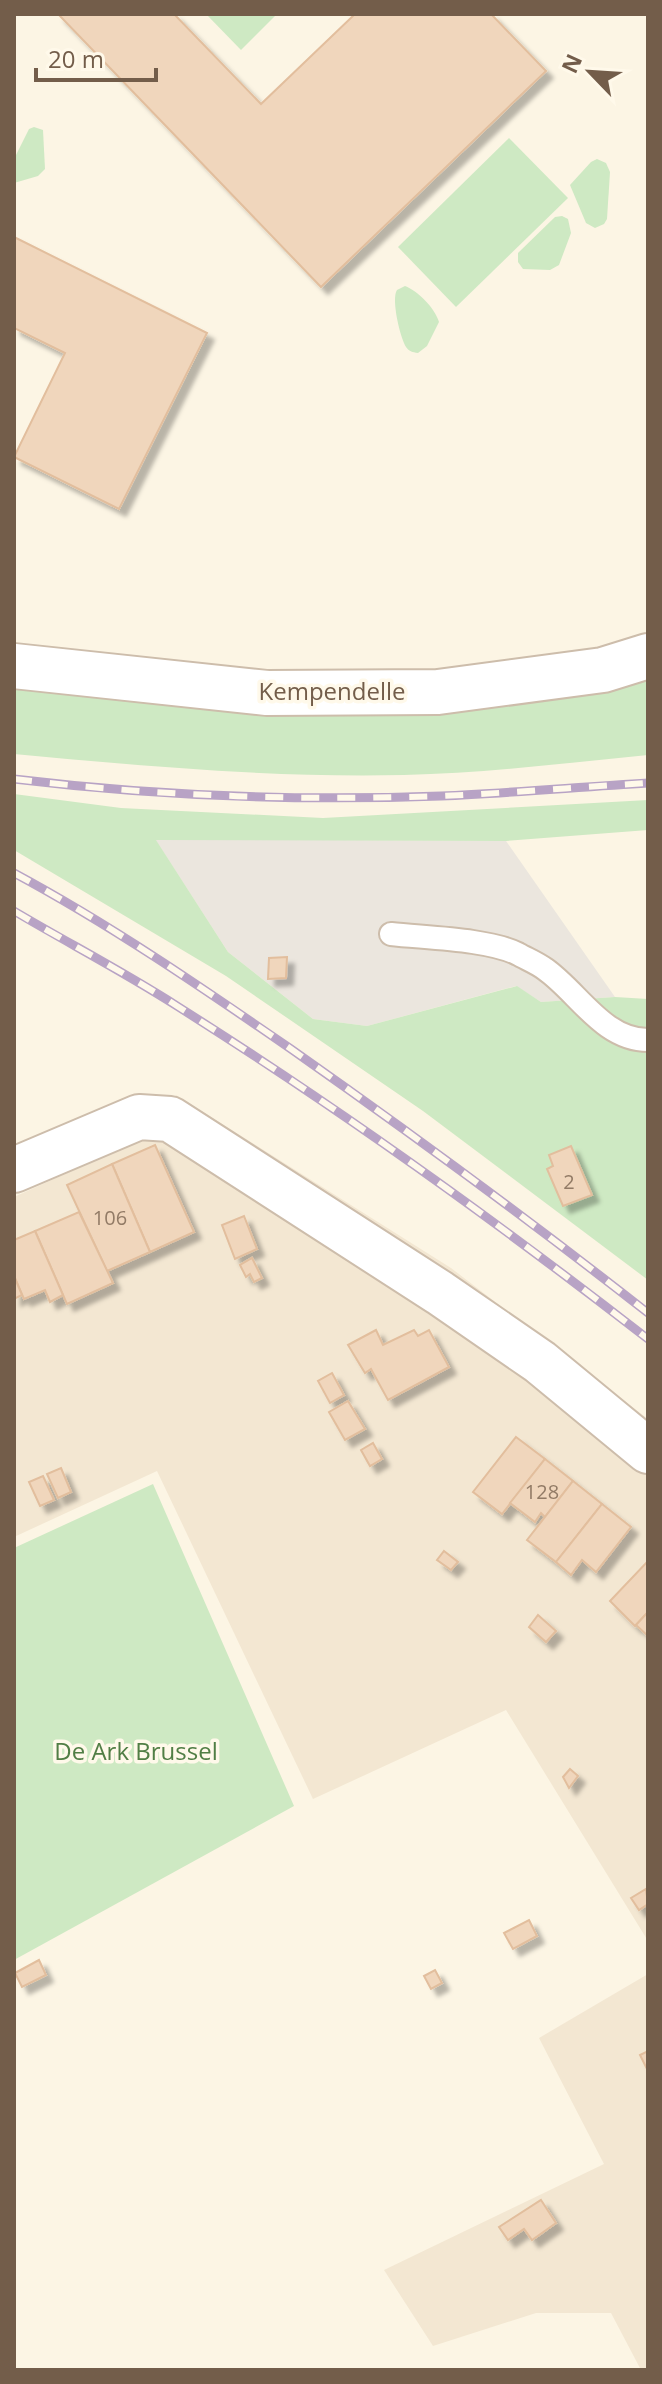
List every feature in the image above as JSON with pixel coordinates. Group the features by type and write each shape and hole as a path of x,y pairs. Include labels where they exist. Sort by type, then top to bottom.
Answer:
{"street":[{"name":"Kempendelle","path":"14,666 267,693 438,692 603,670 648,656"},
{"path":"14,1170 139,1117 170,1119 515,1345 598,1408 648,1451"}],"lane":[{"path":"391,934 514,952 545,969 588,1011 614,1031 648,1040"}],"shaded area":[{"path":"155,839 506,841 615,997 541,1002 516,986 367,1026 313,1019 228,952"},
{"path":"176,1095 451,1268 648,1419 648,1941 506,1710 313,1799 157,1471 14,1537 14,1197 158,1132"},
{"path":"648,1974 648,2370 641,2370 611,2313 536,2313 433,2346 384,2270 604,2164 539,2038"}],"green space":[{"path":"206,14 277,14 241,50"},
{"path":"29,129 43,130 45,169 38,176 14,183 14,159"},
{"path":"509,138 568,198 456,307 398,247"},
{"path":"597,159 606,163 610,172 607,219 595,228 586,223 570,185"},
{"path":"555,217 568,219 571,233 559,265 550,270 523,269 518,262 518,253"},
{"path":"405,286 425,301 439,322 427,346 418,353 406,347 397,318 395,295"},
{"path":"648,665 648,755 465,772 306,775 14,754 14,673 294,709"},
{"path":"14,794 121,808 323,818 648,800 648,830 506,841 156,840 228,952 313,1019 367,1026 517,986 541,1002 615,997 648,999 648,1280 423,1111 226,976 14,850"},
{"name":"De Ark Brussel","path":"153,1484 294,1806 14,1960 14,1548"}],"building":[{"path":"58,14 174,14 261,104 355,14 491,14 546,71 321,287"},
{"path":"14,237 207,333 119,509 14,457 65,353 14,328"},
{"path":"287,957 286,978 268,979 269,958"},
{"path":"155,1145 194,1232 150,1252 112,1164"},
{"path":"571,1146 592,1195 563,1206 547,1169 553,1166 549,1155"},
{"path":"112,1164 150,1252 107,1271 67,1185"},
{"path":"79,1212 113,1283 67,1304 35,1231"},
{"path":"244,1216 257,1249 235,1259 222,1225"},
{"path":"35,1231 63,1295 50,1302 45,1290 24,1299 14,1276 14,1240"},
{"path":"252,1258 262,1278 254,1282 250,1274 246,1277 240,1265"},
{"path":"14,1276 22,1295 14,1299"},
{"path":"376,1330 383,1345 414,1330 418,1336 429,1330 449,1367 388,1400 371,1369 365,1373 348,1345"},
{"path":"332,1373 344,1395 330,1403 318,1381"},
{"path":"348,1401 365,1429 345,1440 329,1412"},
{"path":"516,1437 545,1459 502,1514 473,1492"},
{"path":"373,1443 382,1459 370,1466 361,1450"},
{"path":"545,1459 573,1481 545,1517 541,1513 535,1522 510,1503"},
{"path":"61,1468 71,1492 58,1498 47,1474"},
{"path":"43,1476 54,1500 40,1506 29,1482"},
{"path":"573,1481 602,1504 556,1562 527,1540"},
{"path":"602,1504 631,1527 596,1572 582,1560 571,1575 556,1562"},
{"path":"444,1551 458,1562 451,1570 437,1560"},
{"path":"648,1561 648,1612 635,1626 610,1601"},
{"path":"648,1612 648,1636 636,1625"},
{"path":"538,1615 556,1631 546,1642 529,1627"},
{"path":"570,1769 578,1776 569,1788 563,1777"},
{"path":"646,1889 648,1904 639,1910 631,1898"},
{"path":"529,1920 537,1936 513,1949 504,1933"},
{"path":"39,1960 46,1975 22,1987 15,1973"},
{"path":"435,1970 442,1983 431,1989 424,1976"},
{"path":"648,2051 648,2069 647,2069 640,2055"},
{"path":"541,2200 556,2223 532,2240 524,2229 508,2240 499,2227"}],"railway":[{"path":"14,779 174,793 334,798 441,796 648,783"},
{"path":"14,873 121,935 291,1049 382,1113 648,1313"},
{"path":"14,911 157,993 298,1085 475,1209 648,1339"}]}
